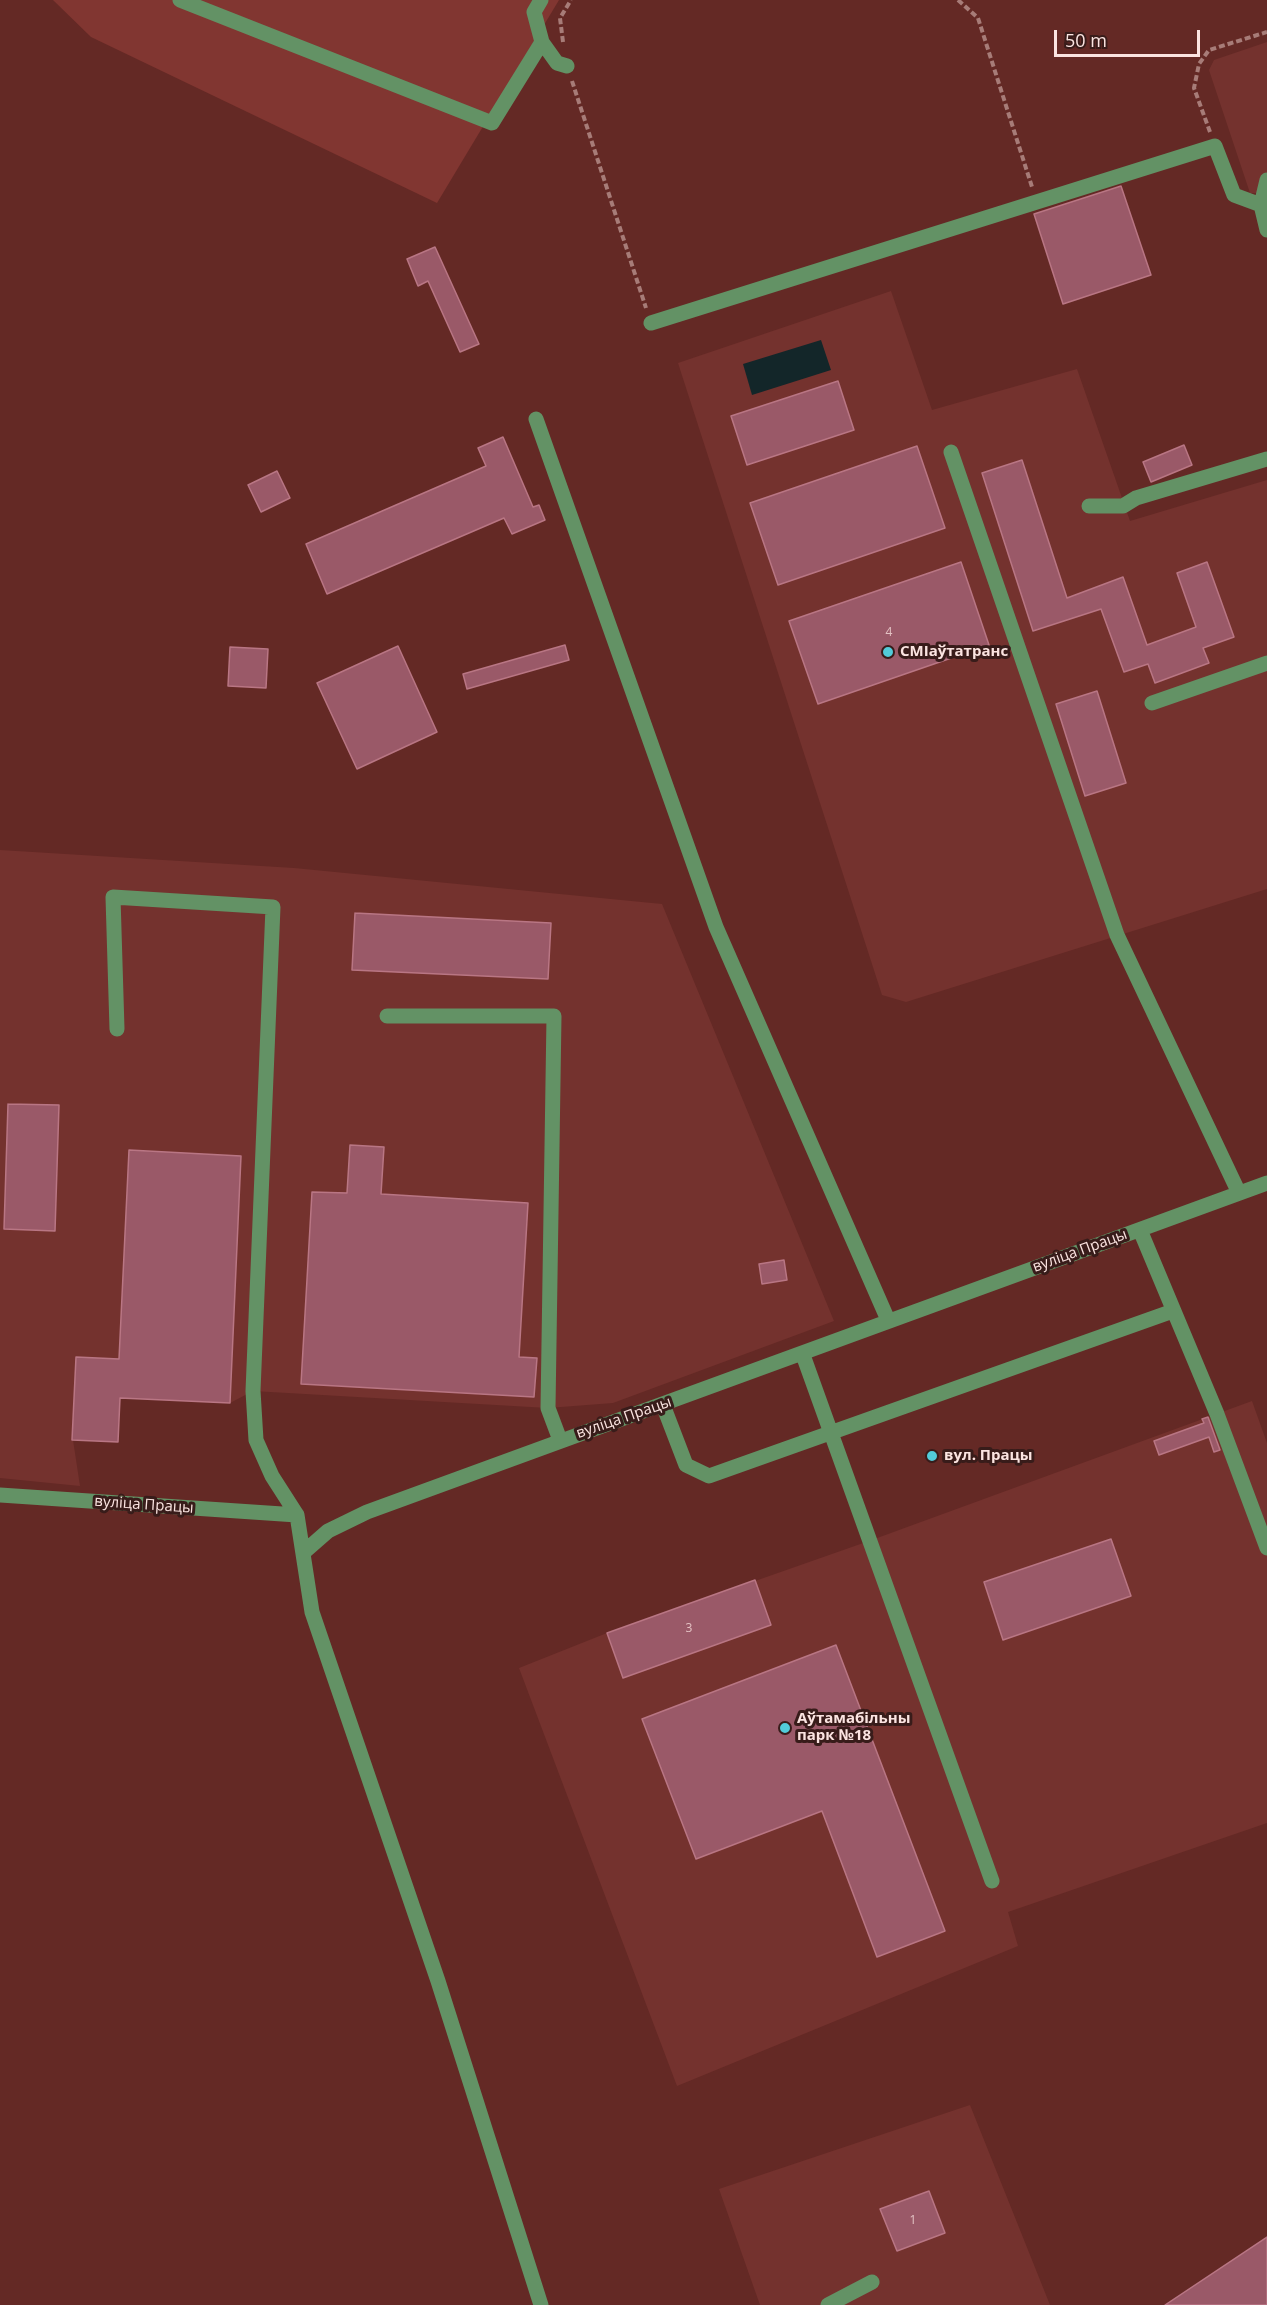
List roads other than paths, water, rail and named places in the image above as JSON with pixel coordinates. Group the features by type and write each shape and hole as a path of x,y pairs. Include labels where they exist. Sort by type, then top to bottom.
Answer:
{"street":[{"path":"180,0 492,123 542,42"},
{"path":"541,0 534,12 542,42 557,63 567,66"},
{"path":"651,323 1215,146 1234,195 1264,205"},
{"path":"1267,180 1264,205 1267,230"},
{"path":"536,419 716,927 888,1320"},
{"path":"951,452 1117,935 1239,1193"},
{"path":"1089,506 1123,506 1136,498 1267,459"},
{"path":"1152,703 1267,663"},
{"path":"117,1029 112,897 273,907 253,1391 256,1440 272,1476 297,1515 312,1612 438,1981 541,2305"},
{"path":"387,1016 554,1017 548,1408 560,1440"},
{"name":"вуліца Працы","path":"304,1552 328,1531 367,1512 560,1440 803,1355 888,1320 1267,1183"},
{"path":"1140,1230 1217,1414 1267,1548"},
{"path":"663,1405 686,1465 709,1476 1173,1311"},
{"path":"803,1355 992,1881"},
{"name":"вуліца Працы","path":"0,1495 297,1515"},
{"path":"828,2305 872,2282"}],"water":[{"path":"821,340 831,370 752,395 743,364"}],"place":[{"name":"СМІаўтатранс","path":"888,652"},
{"name":"вул. Працы","path":"932,1456"},
{"name":"Аўтамабільны парк №18","path":"785,1728"}]}
